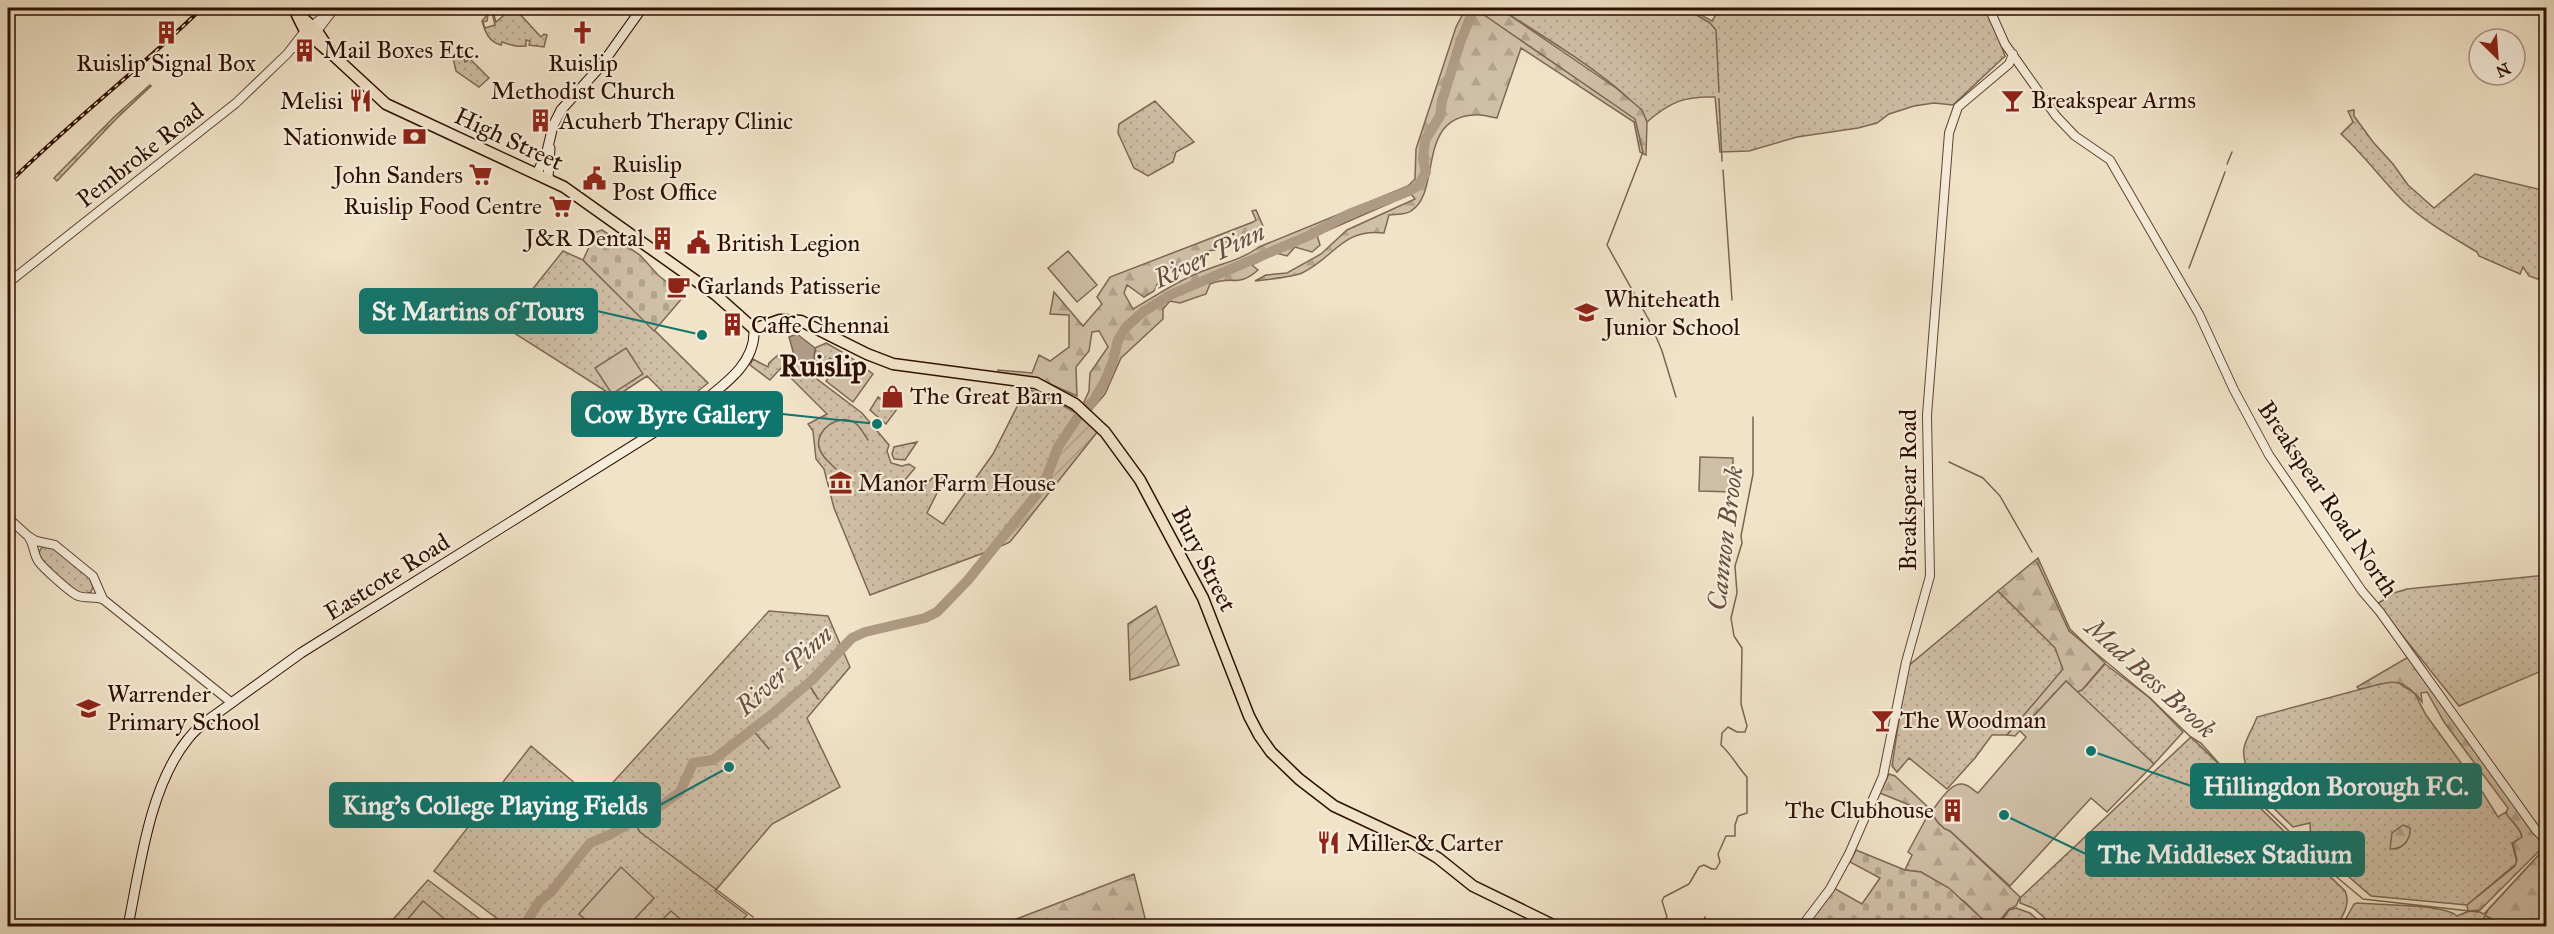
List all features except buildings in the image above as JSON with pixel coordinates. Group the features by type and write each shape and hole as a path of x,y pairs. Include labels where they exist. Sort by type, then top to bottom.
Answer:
{"main road":[{"path":"537,174 553,126 561,110 600,67 642,8"},
{"path":"296,13 311,32"},
{"name":"High Street","path":"311,32 382,100 394,108 548,178 573,193 719,297 754,329"},
{"path":"548,178 550,140"},
{"name":"Bury Street","path":"754,329 780,320 801,321 867,354 893,364 1036,383 1076,405 1105,432 1140,480 1203,598 1249,716 1271,752 1299,779 1334,806 1413,843 1438,858 1473,886 1555,927"},
{"name":"Eastcote Road","path":"129,927 143,851 160,791 169,769 188,739 217,712 311,647 700,403 721,387 750,356 754,345 754,329"}],"street":[{"name":"Pembroke Road","path":"8,283 236,103 335,8"},
{"name":"Breakspear Road North","path":"1989,8 2000,33 2013,54 2065,127 2110,160 2199,314 2234,390 2269,455 2362,591 2380,612 2536,830 2547,840"},
{"name":"Breakspear Road","path":"1802,927 1830,889 1855,843 1883,776 1890,751 1906,662 1930,576 1927,415 1949,133 1958,108 2009,64 2013,54"},
{"path":"8,518 36,541 55,545 93,576 104,600"},
{"path":"28,536 33,543 38,561 74,594 104,600 232,703"}],"green space":[{"path":"491,8 498,8 493,12 496,22 503,16 504,8 520,8 518,12 541,37 544,34 547,35 544,47 529,45 530,41 526,40 526,46 514,46 502,42 501,45 493,42 486,33 482,21 488,14 487,21 483,22 485,28 495,25"},
{"path":"1466,8 1499,8 1616,88 1642,110 1647,122 1646,155 1640,152 1634,122 1521,48 1497,118 1474,115 1456,119 1444,129 1432,157 1426,188 1420,202 1409,212 1389,215 1384,233 1358,235 1302,273 1255,281 1266,275 1287,273 1321,254 1347,230 1415,199 1411,194 1317,235 1320,245 1312,252 1295,247 1287,256 1276,253 1252,265 1258,270 1245,279 1210,284 1206,294 1180,303 1170,301 1163,309 1163,319 1121,358 1105,394 1091,410 1084,402 1089,391 1090,373 1108,347 1099,331 1092,332 1089,351 1076,367 1077,396 1037,378 1000,376 998,370 1032,373 1039,355 1050,361 1069,347 1069,315 1050,314 1054,292 1083,326 1102,304 1097,297 1110,277 1253,222 1256,220 1252,211 1256,210 1263,226 1240,243 1229,240 1215,250 1206,251 1197,265 1185,263 1164,270 1154,291 1144,297 1127,285 1124,293 1133,309 1194,275 1408,186 1415,179 1416,149 1456,27"},
{"path":"1499,8 1688,8 1712,21 1720,8 1988,8 2005,56 1953,105 1934,103 1914,106 1889,114 1877,123 1858,128 1797,137 1749,151 1720,152 1715,97 1686,99 1670,105 1647,122 1623,93 1603,77"},
{"path":"462,50 465,62 470,59 489,78 479,87 456,71 452,53 455,56 462,54"},
{"path":"150,85 57,181 54,178 114,117"},
{"path":"1155,101 1194,142 1176,152 1173,162 1148,176 1134,168 1118,133 1119,124"},
{"path":"2354,110 2354,116 2408,185 2434,208 2475,174 2546,191 2546,282 2529,276 2523,267 2520,274 2479,256 2477,252 2430,223 2404,202 2341,134 2353,122 2348,111"},
{"path":"602,230 640,255 658,275 684,296 654,331 583,260 596,232"},
{"path":"563,251 583,260 708,383 678,407 647,376 615,397 503,326"},
{"path":"1068,251 1097,285 1077,302 1048,268"},
{"path":"826,343 842,352 835,362 830,358 818,372 820,375 817,379 862,413 889,445 887,451 891,463 902,466 909,464 915,468 905,480 919,492 936,474 944,479 927,513 943,524 993,454 1026,389 1040,393 1080,415 1058,447 1037,494 997,545 989,551 870,595 834,508 824,469 816,459 813,431 808,424 827,414 781,368 770,380 750,365 753,359 768,367 778,355 786,362 797,359 802,364 816,351 815,348"},
{"path":"626,348 643,374 612,394 595,368"},
{"path":"846,354 873,374 853,402 826,381"},
{"path":"878,397 897,409 886,424 870,410"},
{"path":"1081,417 1098,431 1010,542 999,547 1039,495 1049,478 1059,448"},
{"path":"917,442 905,460 894,459 892,454 894,447"},
{"path":"1700,457 1733,458 1733,492 1699,491"},
{"path":"46,545 53,546 89,576 93,587 91,592 86,594 76,592 40,560 40,551"},
{"path":"2038,558 2070,629 2105,663 2082,690 2077,692 2066,681 2015,736 2007,735 2063,669 2055,648 1998,591"},
{"path":"2546,575 2546,669 2459,706 2377,604 2394,593 2407,589"},
{"path":"1998,591 2056,648 2063,670 2007,735 1992,735 1947,789 1909,758 1897,772 1892,766 1907,667"},
{"path":"1156,606 1179,665 1130,680 1128,624"},
{"path":"769,611 828,616 850,667 807,718 840,787 772,824 715,891 747,915 737,926 507,926 434,871 531,746 596,801"},
{"path":"2410,656 2544,846 2480,910 2468,911 2467,905 2515,866 2517,860 2513,843 2522,837 2521,833 2506,813 2508,808 2444,722 2427,692 2421,693 2422,702 2407,687 2394,682 2359,689 2357,687"},
{"path":"2105,664 2150,698 2183,732 2154,764 2077,692 2085,687"},
{"path":"2066,681 2154,764 2107,812 2091,798 2010,886 1950,831 1941,826 1932,811 1946,792 1956,785 1969,786 1978,793 2026,737 2020,731"},
{"path":"2391,681 2399,683 2415,694 2426,715 2498,817 2506,812 2521,833 2522,837 2512,843 2517,863 2467,905 2371,896 2342,871 2330,869 2311,842 2310,823 2293,827 2245,780 2248,770 2244,748 2257,717"},
{"path":"2191,737 2201,743 2246,794 2345,891 2347,904 2337,926 2054,926 2033,908 2020,903 2020,898"},
{"path":"1889,774 1895,776 1932,811 1941,826 1950,831 2020,897 2016,906 2009,909 1995,926 1921,872 1905,870 1912,855 1908,852 1929,813 1880,793"},
{"path":"2403,825 2410,828 2407,840 2402,846 2390,849 2392,833"},
{"path":"2546,847 2546,926 2448,926 2449,922 2444,919 2432,926 2342,926 2354,904 2357,903 2425,907 2450,912 2457,916 2474,911 2484,914"},
{"path":"2546,847 2546,926 2480,926 2488,910"},
{"path":"1856,850 1905,870 1921,872 1949,888 1981,918 1994,926 1806,926 1834,888 1862,904 1880,878 1850,862"},
{"path":"621,867 654,898 628,926 593,926 579,914"},
{"path":"1134,874 1147,926 998,926"},
{"path":"428,880 489,926 387,926"},
{"path":"423,901 453,926 402,926"},
{"path":"2016,908 2030,913 2045,926 1998,926 2009,910"},
{"path":"671,911 688,926 656,926"}],"shaded area":[{"path":"797,334 815,348 814,360 811,364 802,364 794,355 789,337"}],"waterway":[{"path":"1474,8 1635,119 1643,152 1607,245 1649,320 1662,351 1676,397"},
{"name":"River Pinn","path":"524,926 539,902 551,892 590,843 662,805 680,792 693,763 713,760 771,715 812,680 852,638 865,632 925,618 937,612 968,580 1037,494 1058,447 1078,417 1094,400 1105,381 1118,340 1126,327 1143,312 1170,295 1308,236 1349,214 1418,186 1426,172 1423,159 1425,140 1440,116 1442,101 1460,43 1474,8"},
{"name":"Cannon Brook","path":"1685,8 1710,23 1716,30 1719,92"},
{"name":"Cannon Brook","path":"1719,99 1722,161"},
{"path":"2227,164 2232,152"},
{"name":"Cannon Brook","path":"1723,170 1732,300"},
{"path":"2189,268 2225,172"},
{"name":"Cannon Brook","path":"1659,926 1667,917 1662,901 1664,897 1689,884 1699,867 1704,865 1716,869 1720,862 1718,854 1726,836 1735,836 1738,816 1747,813 1747,777 1721,745 1722,733 1728,727 1737,732 1745,732 1747,726 1741,704 1742,648 1734,636 1731,618 1737,593 1735,566 1742,543 1741,536 1753,474 1753,417"},
{"path":"836,469 823,456 819,447 824,429 835,421 848,420 854,422 868,440"},
{"name":"Mad Bess Brook","path":"1949,462 1983,478 2000,496 2032,552"},
{"name":"Mad Bess Brook","path":"2037,562 2069,631 2150,698 2339,879 2363,899 2478,912"},
{"path":"808,683 818,699"},
{"path":"752,729 769,749"},
{"path":"633,821 640,832 753,917"},
{"name":"Mad Bess Brook","path":"2486,916 2502,924"},
{"path":"1702,926 1705,917"}],"railway":[{"path":"8,184 202,8"}],"place":[{"name":"Ruislip Signal Box","path":"166,33"},
{"name":"Ruislip Methodist Church","path":"583,33"},
{"name":"Mail Boxes Etc.","path":"305,50"},
{"name":"Breakspear Arms","path":"2013,100"},
{"name":"Melisi","path":"361,101"},
{"name":"Acuherb Therapy Clinic","path":"541,121"},
{"name":"Nationwide","path":"415,137"},
{"name":"John Sanders","path":"481,175"},
{"name":"Ruislip Post Office","path":"594,178"},
{"name":"Ruislip Food Centre","path":"560,206"},
{"name":"J&R Dental","path":"662,238"},
{"name":"British Legion","path":"698,243"},
{"name":"Garlands Patisserie","path":"679,286"},
{"name":"Whiteheath Junior School","path":"1586,313"},
{"name":"Caffe Chennai","path":"733,325"},
{"name":"St Martins of Tours","path":"702,335"},
{"name":"The Great Barn","path":"892,396"},
{"name":"Cow Byre Gallery","path":"877,424"},
{"name":"Manor Farm House","path":"840,483"},
{"name":"Warrender Primary School","path":"89,708"},
{"name":"The Woodman","path":"1882,720"},
{"name":"Hillingdon Borough F.C.","path":"2091,751"},
{"name":"King's College Playing Fields","path":"729,767"},
{"name":"The Clubhouse","path":"1952,810"},
{"name":"The Middlesex Stadium","path":"2004,815"},
{"name":"Miller & Carter","path":"1328,843"}],"district":[{"name":"Ruislip","path":"823,366"}]}
